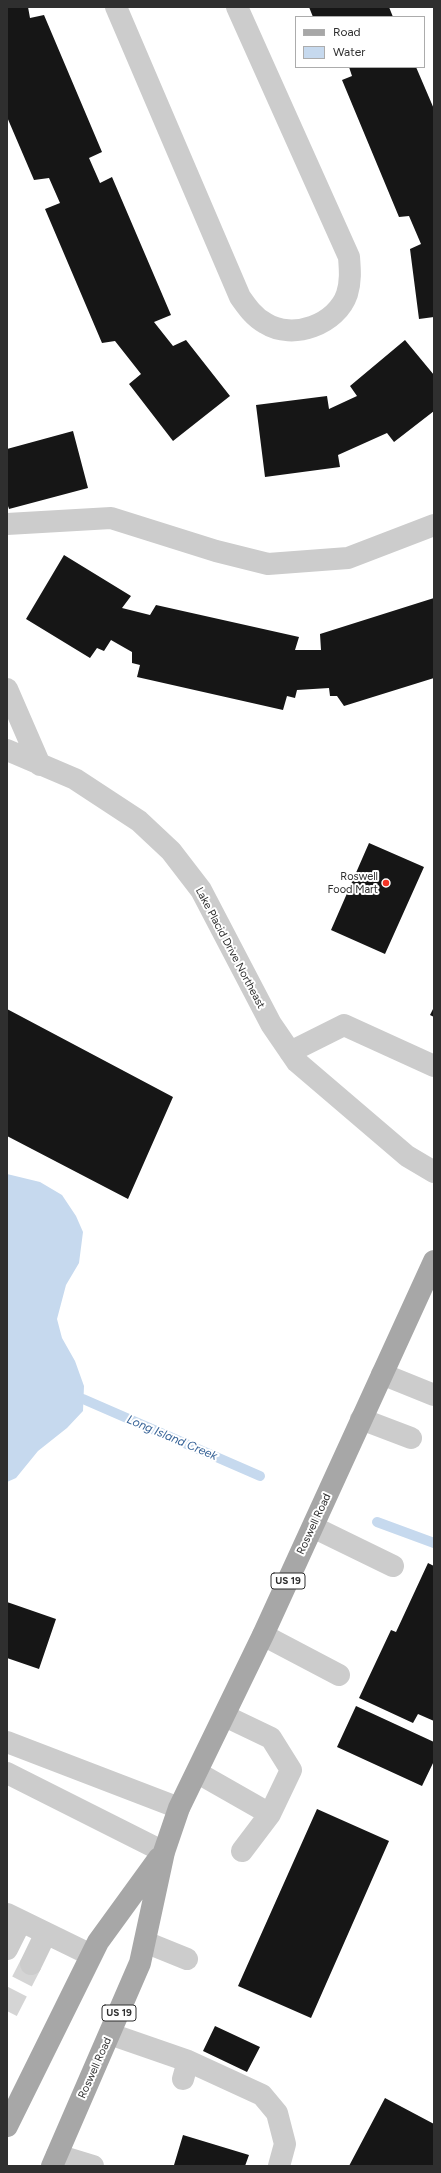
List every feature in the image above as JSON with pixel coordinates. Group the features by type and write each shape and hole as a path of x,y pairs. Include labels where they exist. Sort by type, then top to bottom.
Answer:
{"main road":[{"name":"Roswell Road","path":"54,2160 140,1964 164,1852 179,1808 198,1773 263,1635 434,1261"},
{"name":"Roswell Road","path":"7,2126 13,2099 98,1942 164,1852"}],"street":[{"path":"116,7 240,297 250,312 266,324 284,330 303,329 322,323 336,311 347,295 351,277 349,257 238,7"},
{"path":"7,524 111,518 216,551 268,564 348,558 434,525"},
{"path":"7,689 40,765"},
{"name":"Lake Placid Drive Northeast","path":"7,750 75,780 139,821 171,851 201,890 271,1024 297,1062 329,1091 407,1156 434,1172"},
{"path":"290,1052 344,1025 434,1066"},
{"path":"382,1374 434,1395"},
{"path":"361,1419 411,1438"},
{"path":"313,1527 394,1566"},
{"path":"263,1635 339,1675"},
{"path":"225,1716 270,1738 291,1770 270,1814 242,1850"},
{"path":"7,1742 179,1808"},
{"path":"7,1773 164,1852"},
{"path":"198,1773 270,1814"},
{"path":"7,1949 14,1918 91,1955"},
{"path":"31,1964 46,1933"},
{"path":"145,1942 187,1959"},
{"path":"110,2034 185,2070 262,2095 277,2113 285,2144 279,2166"},
{"path":"54,2160 93,2166"}],"water":[{"path":"7,1174 40,1182 62,1195 76,1216 83,1232 79,1263 66,1285 57,1319 62,1338 75,1361 84,1386 83,1411 67,1428 38,1451 16,1478 7,1482"}],"building":[{"path":"7,7 28,7 30,18 44,15 102,152 89,158 100,183 112,177 171,315 154,322 173,346 186,340 230,396 173,441 129,384 141,374 115,341 102,343 45,209 60,203 49,178 34,180 7,117"},
{"path":"309,7 389,7 393,16 313,16"},
{"path":"349,68 416,68 434,109 434,317 419,319 410,249 421,244 409,216 399,217 342,80 352,76"},
{"path":"405,340 434,375 434,411 394,442 387,433 338,455 340,467 265,477 256,405 327,396 329,409 357,396 350,386"},
{"path":"73,431 88,488 9,509 7,503 7,449"},
{"path":"64,555 131,596 122,608 150,615 156,605 299,637 295,650 321,650 320,634 434,598 434,678 344,706 337,696 330,696 329,688 297,690 295,698 287,696 283,710 137,677 140,665 132,663 132,652 111,640 104,651 97,648 90,658 26,619"},
{"path":"369,843 424,867 385,954 331,930"},
{"path":"434,1007 434,1017 430,1015"},
{"path":"7,1009 173,1097 128,1199 7,1136"},
{"path":"428,1563 434,1566 434,1721 418,1714 413,1723 359,1698 391,1630 396,1632"},
{"path":"7,1602 56,1619 39,1669 7,1658"},
{"path":"356,1706 434,1742 434,1761 422,1786 337,1747"},
{"path":"317,1809 389,1841 311,2018 238,1986"},
{"path":"215,2026 260,2047 247,2072 203,2051"},
{"path":"385,2098 434,2124 434,2166 349,2166"},
{"path":"183,2135 249,2155 245,2166 174,2165"}],"waterway":[{"name":"Long Island Creek","path":"83,1399 260,1476"},
{"name":"Long Island Creek","path":"377,1522 434,1543"}],"tunnel":[{"path":"7,2011 31,1964"}],"place":[{"name":"Roswell Food Mart","path":"386,883"}]}
